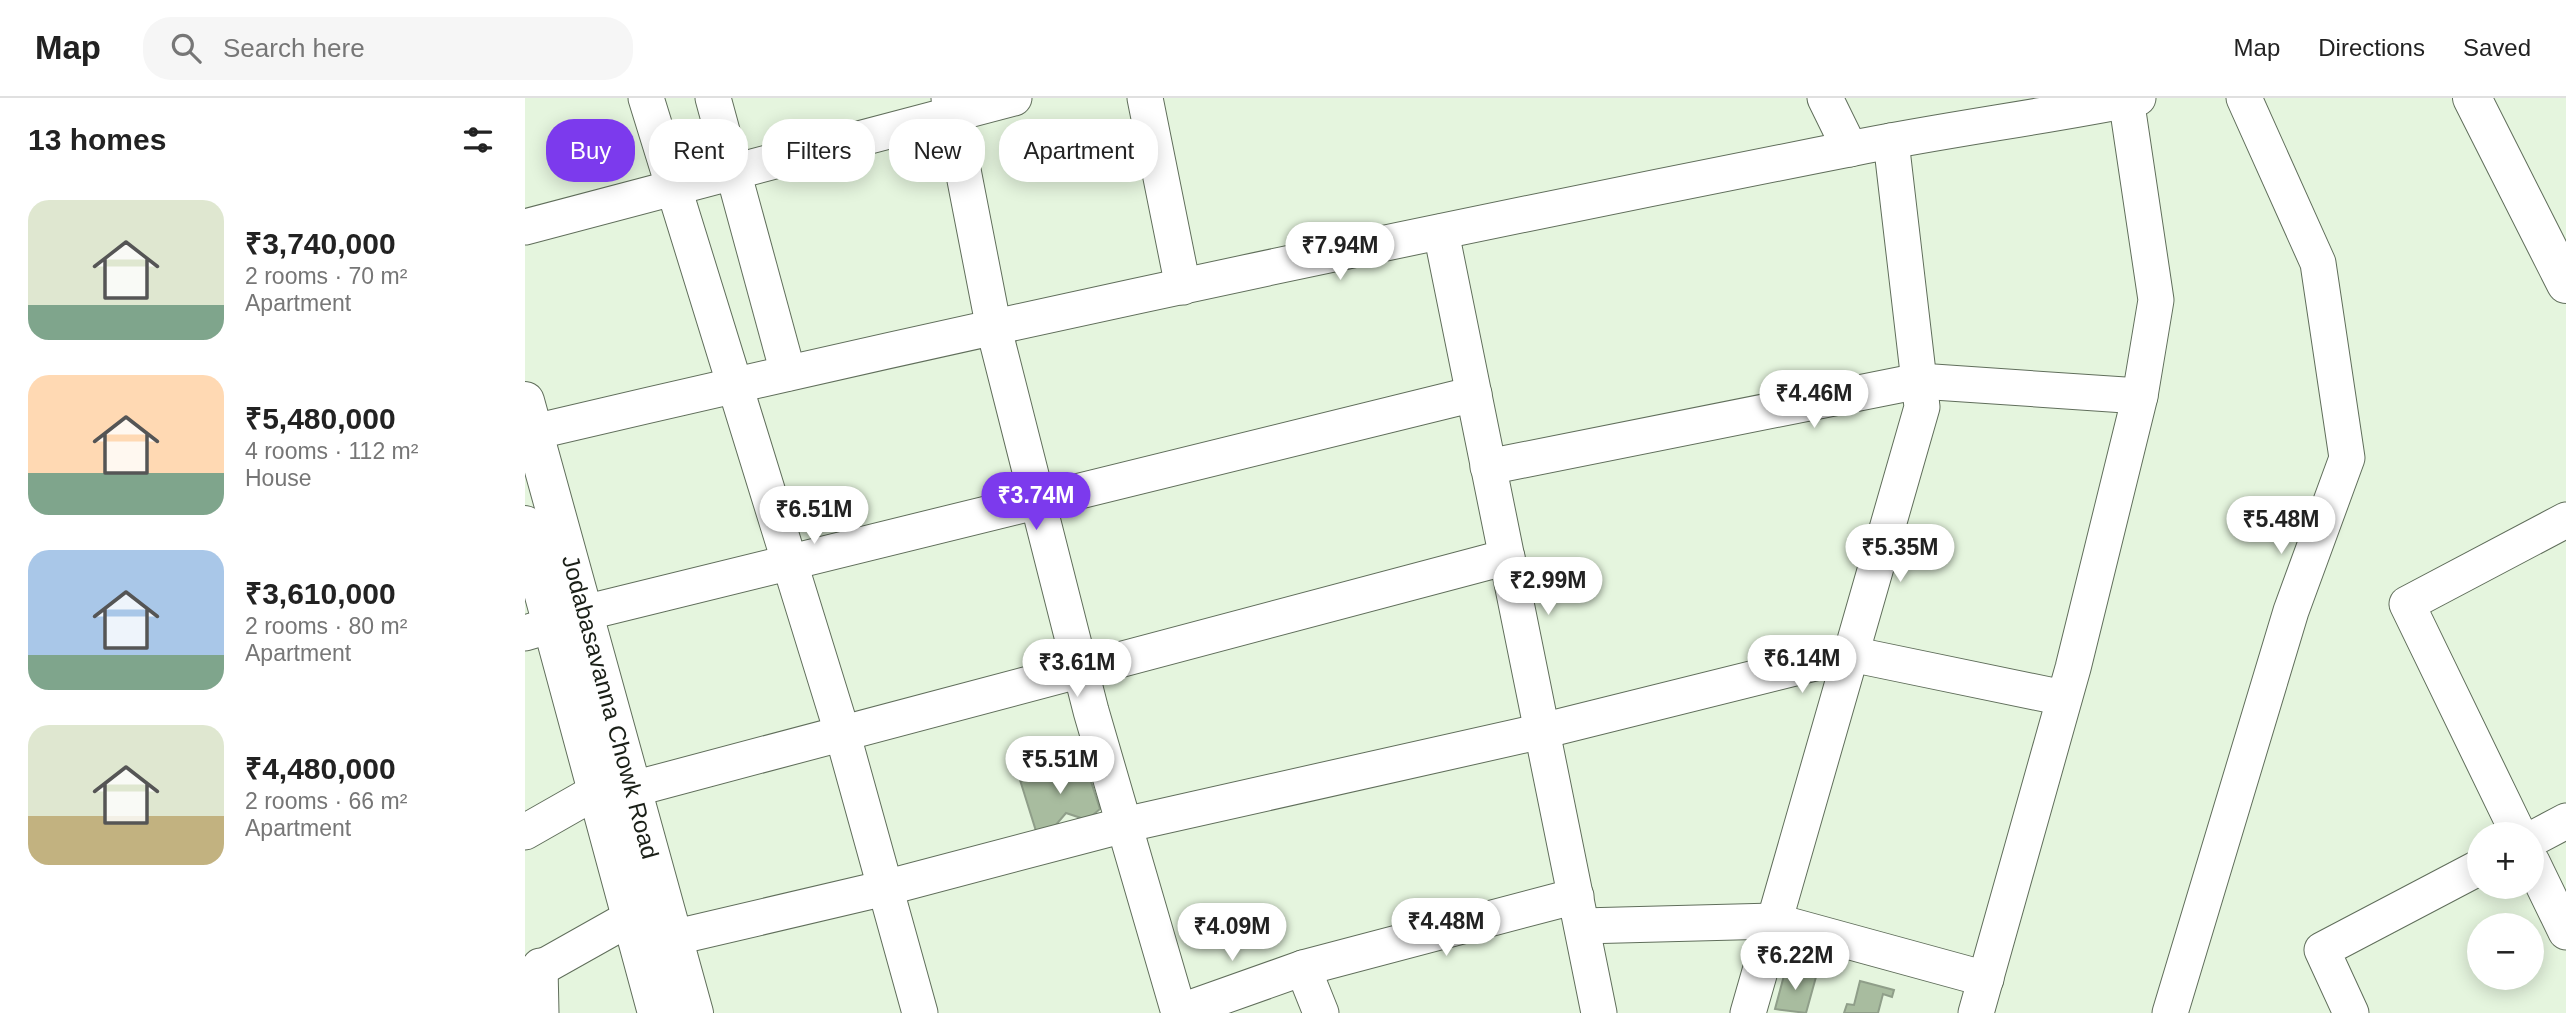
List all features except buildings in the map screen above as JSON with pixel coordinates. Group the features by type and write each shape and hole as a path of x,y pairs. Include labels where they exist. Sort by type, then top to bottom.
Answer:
{"main road":[{"path":"2472,98 2566,284"},
{"name":"Jodabasavanna Chowk Road","path":"530,417 554,624"},
{"name":"Jodabasavanna Chowk Road","path":"525,525 554,624 672,938 694,1013"},
{"name":"Jodabasavanna Chowk Road","path":"615,790 630,918 657,1013"}],"street":[{"path":"646,98 842,732 920,1013"},
{"path":"713,98 719,119"},
{"path":"748,169 951,106 1014,98"},
{"path":"1145,98 1183,287"},
{"path":"1825,98 1850,149"},
{"path":"2170,1013 2291,611 2347,458 2318,263 2244,98"},
{"path":"530,417 735,385 1441,232 1891,141 2130,99 2156,300 2140,397 2064,698 1976,1013"},
{"path":"951,106 994,329 1080,669 1179,1012 1303,968 1579,911 1774,921 1986,979"},
{"path":"1748,1013 1922,407 1891,141"},
{"path":"525,227 702,182"},
{"path":"736,182 788,373"},
{"path":"1441,232 1599,1013"},
{"path":"1488,467 1919,381 2140,397"},
{"path":"554,624 1474,394"},
{"path":"2513,822 2407,604 2566,520"},
{"path":"525,832 615,790 1507,557"},
{"path":"672,938 885,888 1124,825 1542,731 1851,654 2064,698"},
{"path":"2544,833 2566,821"},
{"path":"2351,1013 2322,950 2467,874"},
{"path":"2544,887 2566,932"},
{"path":"541,1013 532,972 630,918"},
{"path":"1303,968 1321,1013"}]}
